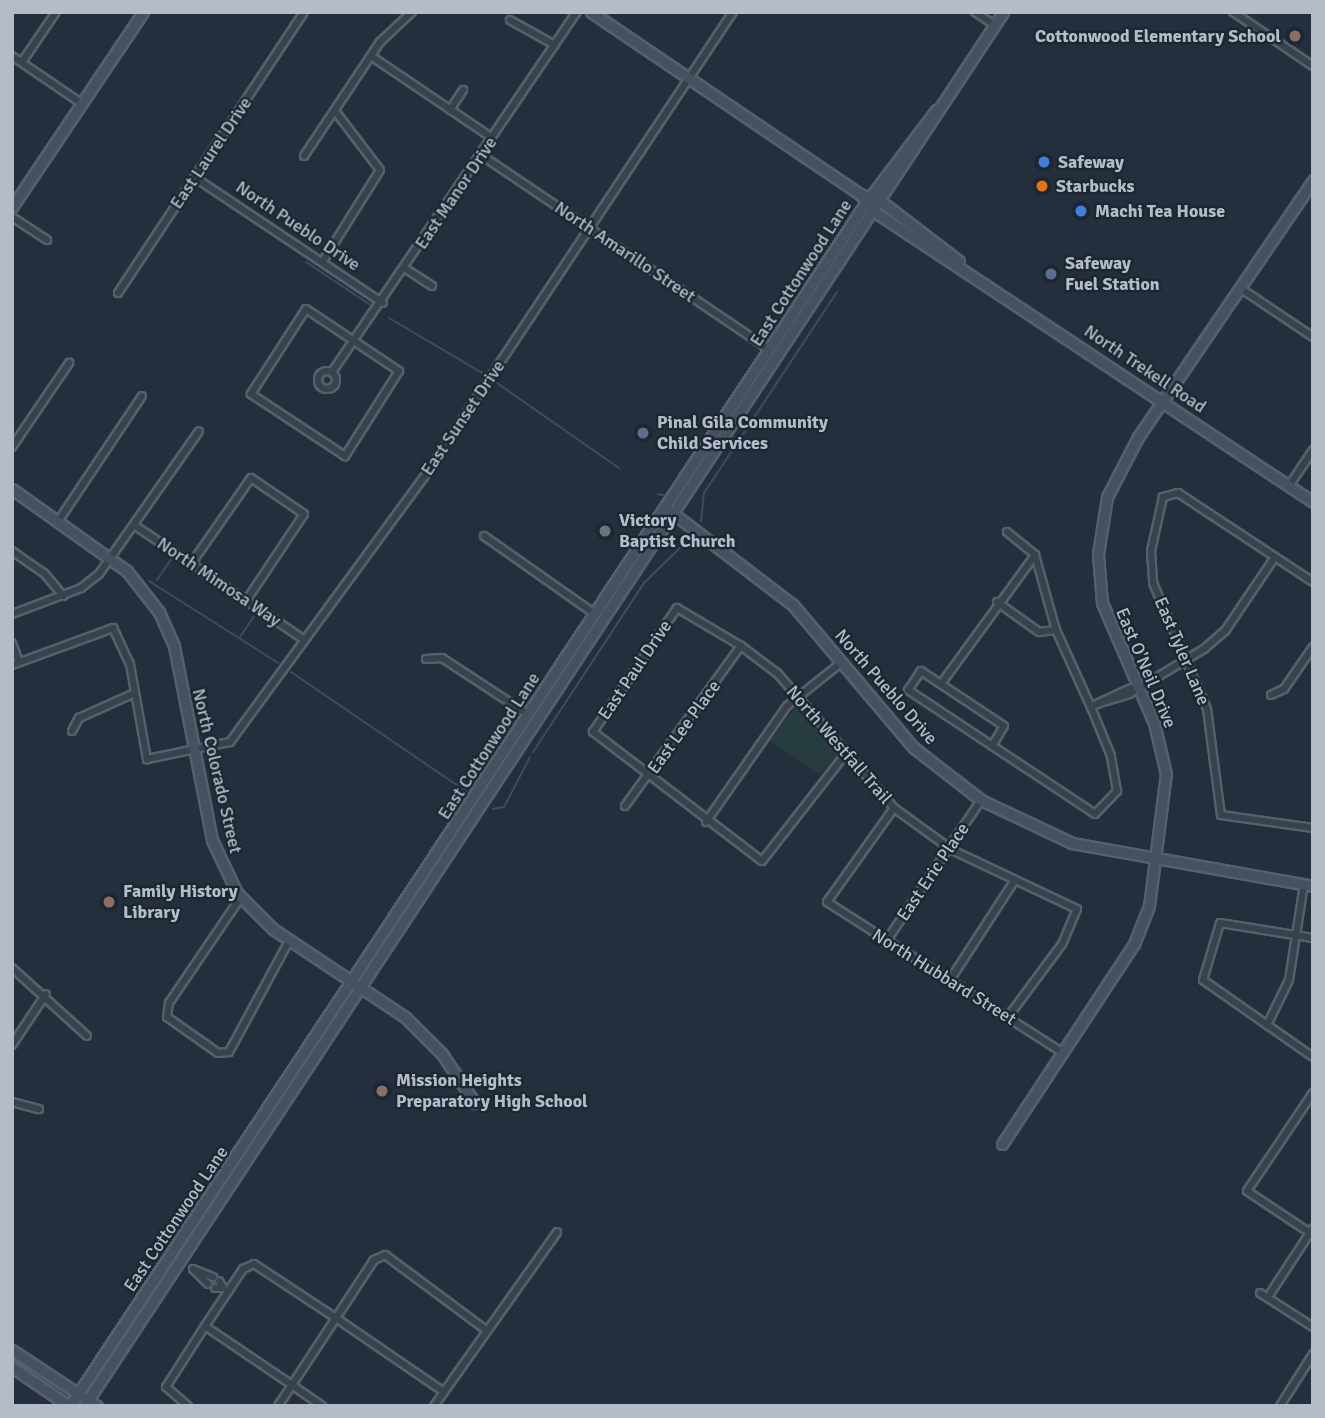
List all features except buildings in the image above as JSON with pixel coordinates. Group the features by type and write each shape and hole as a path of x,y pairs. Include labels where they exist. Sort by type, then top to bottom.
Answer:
{"main road":[{"path":"12,206 143,12"},
{"name":"North Trekell Road","path":"591,12 860,194 871,195 882,202 959,261 1313,502"},
{"name":"East Cottonwood Lane","path":"70,1406 674,515 882,202 938,108 1003,12"},
{"name":"East Cottonwood Lane","path":"86,1403 529,715 769,349 871,195 938,108"},
{"name":"East O'Neil Drive","path":"1002,1144 1144,925 1156,860 1166,774 1134,686 1108,625 1098,554 1115,477 1313,180"},
{"name":"North Trekell Road","path":"860,194 865,204 875,212 959,261"},
{"path":"795,310 805,317"},
{"name":"North Colorado Street","path":"12,489 111,558 139,584 169,634 212,840 241,897 289,940 405,1017 442,1054 475,1103"},
{"name":"North Pueblo Drive","path":"666,508 765,579 842,662 914,748 981,800 1072,843 1308,885"},
{"path":"12,1350 79,1393 86,1403 96,1406"},
{"path":"12,1367 70,1406"}],"street":[{"path":"22,62 56,12"},
{"name":"East Laurel Drive","path":"117,293 304,12"},
{"path":"304,156 371,56 412,12"},
{"name":"East Manor Drive","path":"332,372 354,338 383,303 577,12"},
{"name":"East Sunset Drive","path":"135,692 148,759 195,753 235,737 303,639 424,477 733,12"},
{"path":"975,12 994,25"},
{"path":"1233,12 1313,66"},
{"path":"510,20 555,45"},
{"path":"12,56 81,103"},
{"path":"371,56 492,138"},
{"path":"450,110 463,90"},
{"path":"323,261 380,170 335,111"},
{"name":"North Amarillo Street","path":"481,155 769,349"},
{"name":"North Pueblo Drive","path":"194,177 383,303"},
{"path":"12,217 47,240"},
{"path":"406,269 432,286"},
{"path":"1240,288 1313,337"},
{"path":"306,309 354,338 393,365 398,378 350,450 338,456 255,401 251,387 306,309"},
{"path":"12,447 69,363"},
{"path":"59,520 142,396"},
{"path":"12,614 62,596 90,581 111,558 199,431"},
{"path":"1289,486 1313,450"},
{"path":"191,564 251,478 304,514 246,601"},
{"name":"East Tyler Lane","path":"1276,557 1170,491 1158,509 1151,551 1153,583 1186,660 1218,755 1221,815 1313,828"},
{"name":"North Mimosa Way","path":"134,525 303,639"},
{"path":"992,746 1004,726 921,671 908,690 992,746 1095,814 1117,791 1111,756 1094,706 1056,630 1034,555 1007,531"},
{"path":"484,536 595,614"},
{"path":"12,551 44,573 62,596"},
{"path":"942,684 997,602 1034,555"},
{"path":"1094,706 1186,660 1225,631 1276,557 1313,582"},
{"path":"997,602 1040,632 1056,630"},
{"name":"North Westfall Trail","path":"677,608 741,646 778,674 844,756 894,808 952,850 1013,883 1069,903 1079,913 1008,1017"},
{"name":"East Paul Drive","path":"648,776 593,732 677,608"},
{"path":"12,642 16,664 113,628 135,692 79,718 72,731"},
{"name":"East Lee Place","path":"625,806 741,646"},
{"path":"1271,695 1284,689 1313,647"},
{"path":"426,659 442,658 529,715"},
{"path":"706,822 796,699 842,662"},
{"path":"648,776 706,822 762,861 768,859 844,756"},
{"name":"East Eric Place","path":"885,943 952,850 981,800"},
{"name":"North Hubbard Street","path":"894,808 827,902 885,943 950,980 1062,1052"},
{"path":"950,980 1013,883"},
{"path":"1267,1025 1289,980 1308,885"},
{"path":"241,897 169,1003 167,1017 218,1053 229,1052 289,940"},
{"path":"1313,938 1220,923 1203,980 1313,1057"},
{"path":"12,968 46,994 87,1036"},
{"path":"12,1045 46,994"},
{"path":"1268,1297 1312,1232 1247,1191 1313,1094"},
{"path":"12,1102 39,1109"},
{"path":"434,1406 557,1232"},
{"path":"278,1406 374,1260 385,1255 486,1330"},
{"path":"180,1260 218,1283"},
{"path":"193,1269 207,1283 218,1283 246,1265 254,1264 444,1392"},
{"path":"188,1406 166,1387 205,1326 218,1283"},
{"path":"1260,1293 1313,1327"},
{"path":"205,1326 322,1406"},
{"path":"1280,1406 1313,1354"}],"green space":[{"path":"797,706 839,755 820,774 770,741"}],"waterway":[{"path":"306,262 369,304"},
{"path":"701,521 704,493 837,292"},
{"path":"389,318 484,374"},
{"path":"497,383 619,468"},
{"path":"658,494 667,496"},
{"path":"533,752 644,583 689,539"},
{"path":"157,580 172,558"},
{"path":"149,581 278,663"},
{"path":"240,637 254,616"},
{"path":"291,672 470,794"},
{"path":"493,809 504,807 530,757"}],"place":[{"name":"Cottonwood Elementary School","path":"1295,36"},
{"name":"Safeway","path":"1044,162"},
{"name":"Starbucks","path":"1042,186"},
{"name":"Machi Tea House","path":"1081,211"},
{"name":"Safeway Fuel Station","path":"1051,274"},
{"name":"Pinal Gila Community Child Services","path":"643,433"},
{"name":"Victory Baptist Church","path":"605,531"},
{"name":"Family History Library","path":"109,902"},
{"name":"Mission Heights Preparatory High School","path":"382,1091"}]}
